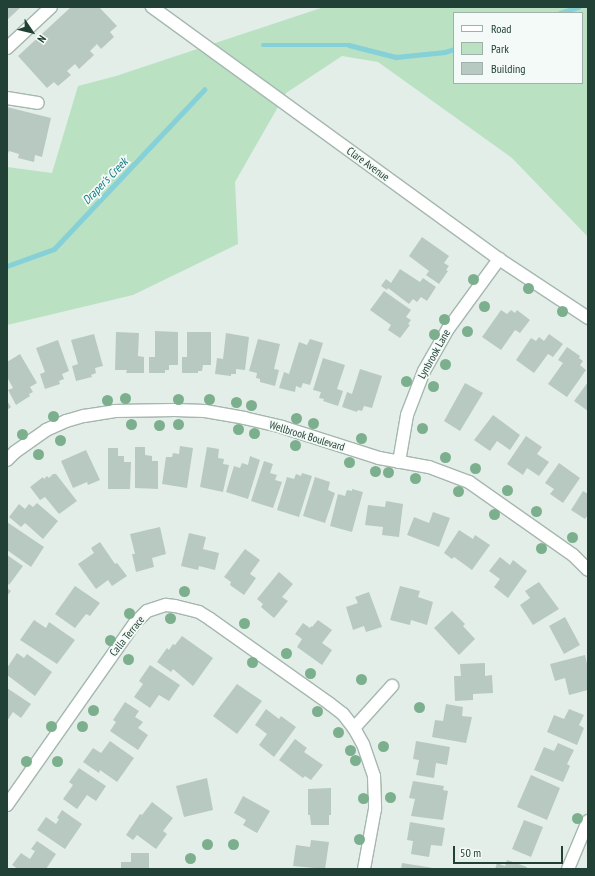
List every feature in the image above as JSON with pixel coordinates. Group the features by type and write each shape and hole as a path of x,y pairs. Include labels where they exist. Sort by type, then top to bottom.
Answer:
{"street":[{"path":"7,48 51,7"},
{"name":"Clare Avenue","path":"152,7 499,259 588,318"},
{"path":"7,98 38,103"},
{"name":"Lynbrook Lane","path":"399,462 406,415 424,371 448,329 499,259"},
{"name":"Wellbrook Boulevard","path":"7,460 41,434 66,421 114,411 204,411 244,418 282,427 379,458 429,467 469,482 573,555 588,570"},
{"name":"Calla Terrace","path":"7,805 127,632 147,611 166,605 199,612 210,619 330,704 343,714 354,728 363,744 374,776 375,809 364,869"},
{"path":"354,728 392,686"},
{"path":"568,869 588,821"}],"green space":[{"path":"324,7 588,7 588,237 512,158 378,62 342,56 286,93 235,182 238,244 133,295 7,325 7,167 52,173 78,86 116,76"}],"building":[{"path":"7,7 21,7 7,20"},
{"path":"71,7 99,7 117,26 110,32 114,37 101,49 97,44 90,51 94,55 79,69 75,64 67,71 71,75 58,86 54,82 47,88 18,56"},
{"path":"7,107 51,118 42,157 35,155 34,162 18,158 19,154 9,151 7,156"},
{"path":"422,237 449,256 444,263 449,266 446,270 448,271 439,284 426,275 429,271 409,256"},
{"path":"400,269 420,282 423,278 436,287 427,301 421,297 417,302 413,299 409,304 388,288 387,290 381,286 386,279 391,283"},
{"path":"384,291 411,310 406,317 411,320 408,324 410,325 400,338 388,330 391,325 370,310"},
{"path":"501,310 507,314 511,310 515,313 517,310 530,320 520,333 515,330 501,350 482,337"},
{"path":"155,331 178,332 178,365 169,365 169,370 165,370 165,373 149,373 149,357 155,357"},
{"path":"116,332 139,333 138,356 144,357 144,373 126,373 127,370 115,370"},
{"path":"187,332 211,332 211,365 203,365 202,371 198,371 198,373 182,373 182,357 187,357"},
{"path":"226,333 249,337 245,370 236,369 236,374 231,374 231,376 215,374 217,358 223,359"},
{"path":"94,334 103,366 95,368 96,373 91,375 92,377 76,381 72,366 78,364 71,340"},
{"path":"549,334 563,344 553,357 548,354 534,373 516,360 531,338 536,341 539,337 544,341"},
{"path":"258,339 280,344 274,369 279,370 275,386 260,382 260,379 256,378 257,373 249,371"},
{"path":"310,339 323,343 310,385 303,383 301,388 296,386 295,392 279,388 284,372 289,374 299,342 307,345"},
{"path":"58,340 69,371 62,374 64,379 59,381 60,384 45,389 40,374 45,372 36,348"},
{"path":"567,347 580,356 579,358 583,361 580,365 586,370 567,397 548,384 563,363 558,360"},
{"path":"20,354 37,383 30,387 33,392 29,394 30,396 16,405 8,390 13,388 7,377 7,362"},
{"path":"323,358 345,365 337,389 343,391 338,406 323,401 324,399 319,398 321,392 313,390"},
{"path":"360,369 382,376 372,408 364,406 362,411 358,410 357,412 342,407 347,392 352,394"},
{"path":"588,382 588,411 574,401"},
{"path":"465,383 483,393 460,431 444,421"},
{"path":"7,401 11,407 7,410"},
{"path":"493,415 520,435 510,450 497,441 490,451 474,440"},
{"path":"526,436 542,447 537,454 549,462 539,476 527,468 523,475 507,464"},
{"path":"180,446 193,448 187,488 162,484 166,457 172,457 173,453 179,454"},
{"path":"135,447 145,447 145,455 152,456 152,461 158,461 158,489 135,488"},
{"path":"207,447 219,449 218,458 224,459 223,464 229,465 223,492 200,487"},
{"path":"108,448 118,448 118,456 124,456 124,462 131,462 130,489 108,489"},
{"path":"86,450 100,480 88,485 87,482 73,488 61,461"},
{"path":"250,456 260,460 248,499 226,492 234,466 240,468 242,463 248,465"},
{"path":"264,461 273,464 270,473 277,475 275,480 282,482 273,508 251,501"},
{"path":"559,463 580,478 563,503 550,494 554,489 545,483"},
{"path":"302,473 312,476 299,517 277,510 287,477 294,479 296,474 301,476"},
{"path":"53,474 56,474 77,501 59,514 45,497 40,500 30,487 43,477 44,479 47,476 49,478"},
{"path":"315,477 330,482 328,490 335,493 325,523 303,516"},
{"path":"352,489 363,492 352,532 330,526 338,494 345,496 347,490 352,491"},
{"path":"583,491 588,494 588,515 585,519 571,510"},
{"path":"386,501 403,504 399,537 382,535 383,527 365,525 368,505 385,507"},
{"path":"37,503 58,521 43,539 25,523 21,527 9,517 19,504 25,509 29,504 33,507"},
{"path":"433,512 450,518 439,547 407,535 414,517 429,523"},
{"path":"7,522 44,547 31,567 7,550"},
{"path":"160,527 166,554 152,558 154,567 136,572 132,554 135,554 130,534"},
{"path":"459,530 473,539 475,535 490,545 472,570 454,557 452,559 444,553"},
{"path":"189,533 206,537 203,549 219,553 215,570 199,566 198,570 181,566"},
{"path":"100,542 115,564 117,563 127,576 112,586 108,580 96,589 78,564 94,553 91,548"},
{"path":"245,549 260,560 250,574 256,578 244,595 230,585 231,582 224,577"},
{"path":"7,555 23,566 9,585 7,583"},
{"path":"500,557 510,565 513,560 527,571 508,598 494,587 500,579 489,571"},
{"path":"279,572 293,584 282,597 288,601 274,618 261,607 263,604 257,599"},
{"path":"539,582 559,609 533,625 520,605 530,598 525,591"},
{"path":"75,586 100,603 90,616 86,614 75,628 55,614"},
{"path":"400,586 420,591 418,597 433,602 427,625 411,620 410,625 390,620"},
{"path":"7,588 11,591 7,596"},
{"path":"369,592 382,627 366,632 364,626 353,630 346,607 358,603 355,597"},
{"path":"452,611 465,624 463,626 475,639 459,655 434,628"},
{"path":"565,617 580,645 564,654 549,626"},
{"path":"34,620 46,628 49,622 75,640 57,664 20,640"},
{"path":"318,620 332,630 322,643 332,650 322,665 297,647 302,639 295,634 303,623 310,628"},
{"path":"182,636 213,658 193,686 173,669 171,672 157,662 167,648 169,650"},
{"path":"17,653 24,658 27,654 52,672 35,696 7,675 7,668"},
{"path":"585,655 588,668 588,690 569,695 565,678 555,681 550,664"},
{"path":"485,663 485,676 492,675 493,693 473,694 473,700 455,701 454,676 461,676 460,664"},
{"path":"150,665 180,685 169,701 159,695 150,708 134,697 143,684 139,681"},
{"path":"237,684 262,701 237,734 213,716"},
{"path":"7,688 31,704 21,718 13,712 7,721"},
{"path":"125,702 139,711 135,717 143,722 138,728 148,735 138,750 110,731 116,722 113,720"},
{"path":"446,704 463,707 462,716 472,717 466,743 432,737 435,720 443,721"},
{"path":"266,709 279,719 281,716 296,727 274,757 259,745 267,734 255,725"},
{"path":"569,709 584,715 579,725 584,728 577,745 547,732 554,715 564,719"},
{"path":"295,739 307,748 304,752 323,765 311,780 305,776 303,778 279,760"},
{"path":"110,741 134,758 117,782 100,770 99,773 83,762 93,748 101,753"},
{"path":"416,741 450,747 447,765 436,763 434,778 416,775 419,760 413,759"},
{"path":"558,743 574,750 567,764 570,766 563,782 534,770 544,747 554,751"},
{"path":"79,768 106,786 96,801 87,795 77,809 63,799 73,785 69,782"},
{"path":"531,775 560,788 547,820 517,807"},
{"path":"207,778 213,810 184,817 176,786"},
{"path":"413,781 444,786 443,790 448,791 443,820 411,816 415,799 409,798"},
{"path":"331,788 331,815 329,815 329,825 311,825 310,815 308,815 308,789"},
{"path":"243,796 270,811 257,833 243,825 246,820 234,813"},
{"path":"152,802 173,818 163,831 167,834 156,849 137,835 133,840 126,835 140,814 142,815"},
{"path":"62,810 82,824 65,849 37,830 46,817 56,824 59,819 57,818"},
{"path":"524,820 543,827 531,857 512,849"},
{"path":"410,822 445,828 442,846 431,845 429,857 411,854 413,841 407,840"},
{"path":"311,840 329,842 325,869 293,866 296,845 310,847"},
{"path":"37,841 56,854 46,869 18,869 12,865 21,853 30,859 35,851 31,849"},
{"path":"131,853 149,853 149,869 121,869 121,862 131,862"},
{"path":"507,860 527,867 526,869 495,869 497,863 505,866"},
{"path":"402,863 433,868 433,869 401,869"}],"waterway":[{"name":"Draper's Creek","path":"563,12 578,7"},
{"name":"Draper's Creek","path":"263,45 349,45 396,57 445,52 453,49"},
{"name":"Draper's Creek","path":"7,266 54,249 204,90"}]}
